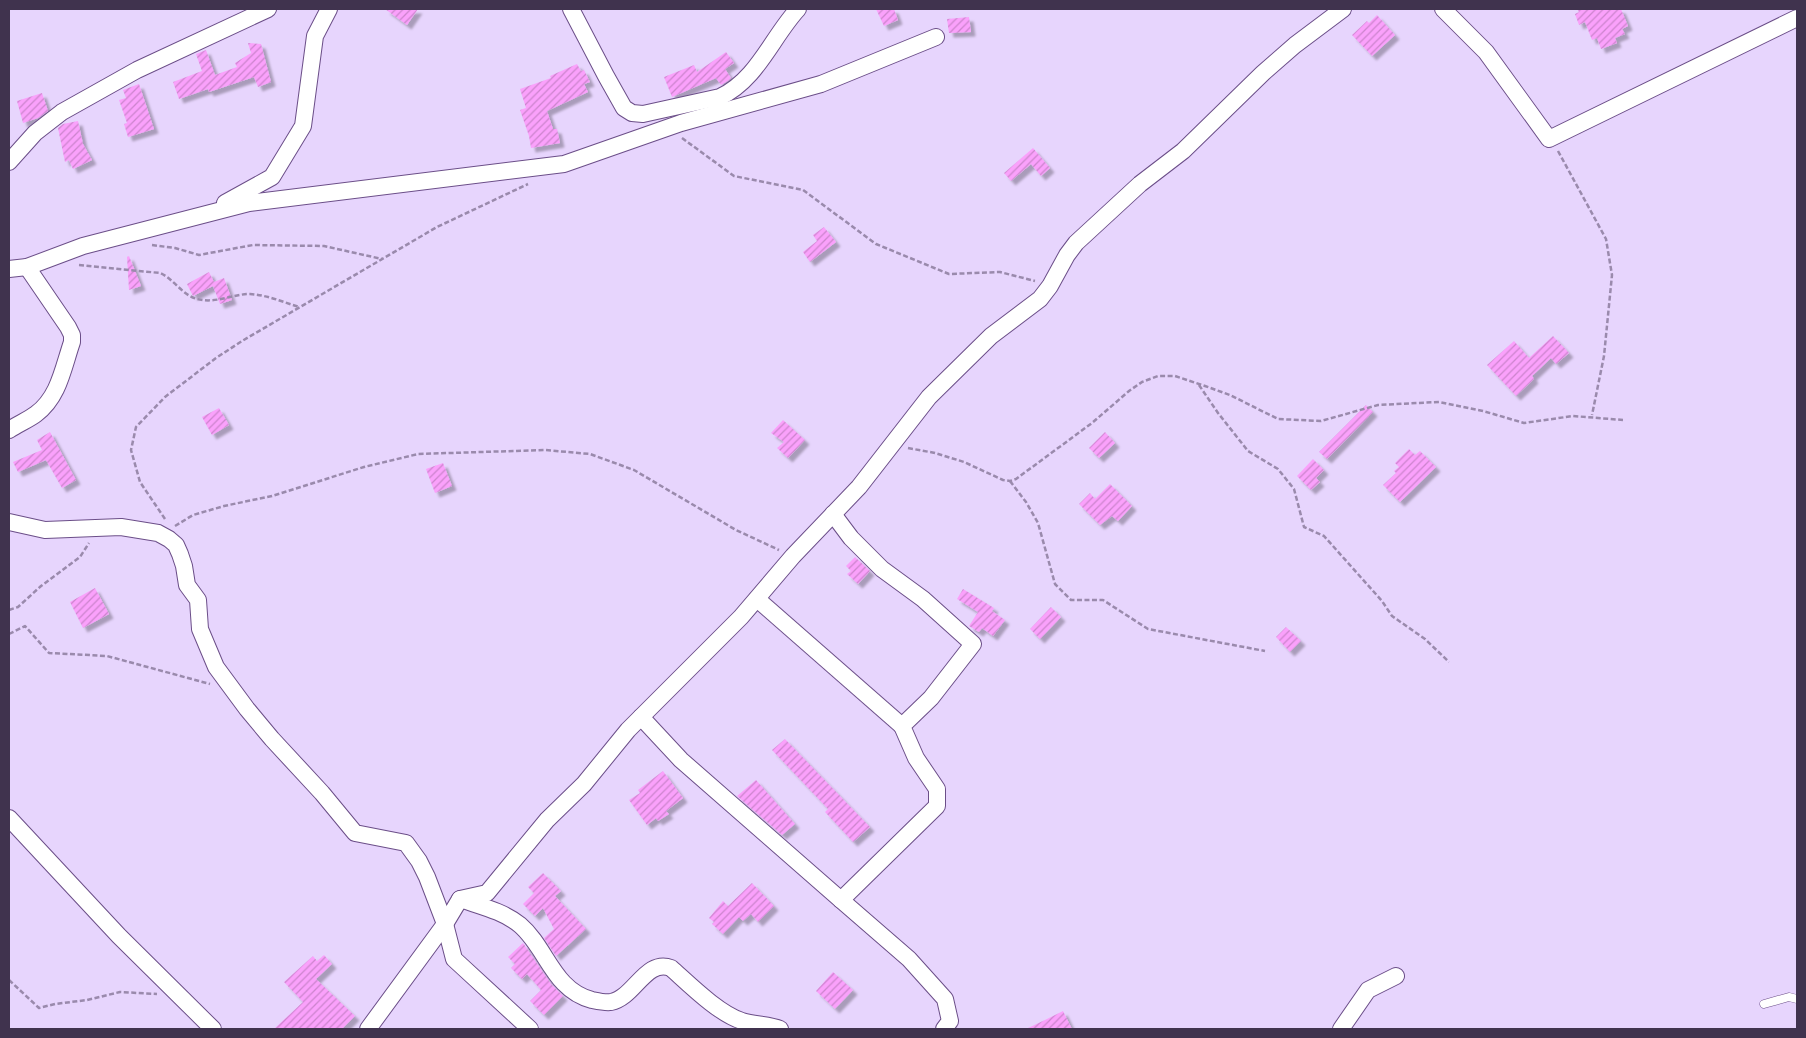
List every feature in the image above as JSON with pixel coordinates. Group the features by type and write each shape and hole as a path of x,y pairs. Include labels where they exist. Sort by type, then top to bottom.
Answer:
{"street":[{"path":"9,162 35,133 62,112 137,70 268,9"},
{"path":"205,213 272,177 303,126 316,36 329,9"},
{"path":"572,9 624,108 632,113 643,114 720,97 729,93 753,70 798,9"},
{"path":"368,1029 445,924 460,900 486,893 547,820 584,784 628,730 741,618 793,556 859,487 929,397 991,336 1040,298 1050,286 1076,243 1140,184 1183,151 1289,51 1343,9"},
{"path":"1443,9 1486,52 1549,139 1797,18"},
{"path":"9,269 27,267 83,246 248,203 564,164 681,123 820,84 936,37"},
{"path":"9,430 35,414 51,399 58,386 72,342 72,335 68,327 27,267"},
{"path":"833,514 850,538 882,569 923,599 973,644 931,698 902,726"},
{"path":"9,522 45,530 121,527 169,531 180,554 187,585 198,600 200,629 216,667 272,739 322,793 355,833 406,843 419,861 427,877 445,924 454,958 530,1029"},
{"path":"757,599 902,726 916,758 937,789 937,806 841,900"},
{"path":"640,717 682,760 909,959 945,999 950,1021 944,1029"},
{"path":"9,818 119,936 214,1029"},
{"path":"460,900 501,913 520,925 563,983 576,993 592,1000 611,1002 618,999 651,970 667,966 717,1006 743,1022 770,1025 780,1029"},
{"path":"1341,1029 1368,990 1396,976"}],"lane":[{"path":"1764,1004 1789,996 1797,999"}],"path":[{"path":"669,128 734,176 803,190 876,244 949,274 1000,272 1050,286"},
{"path":"1556,136 1559,154 1606,238 1612,275 1604,356 1592,415"},
{"path":"528,184 437,227 382,259 216,358 165,398 136,427 131,450 140,482 169,531 193,515 224,506 272,496 330,477 418,454 545,450 590,454 634,470 736,530 793,556"},
{"path":"148,244 175,248 199,255 253,245 324,246 382,259"},
{"path":"76,265 160,273 168,276 189,295 200,300 215,301 249,294 265,296 299,308"},
{"path":"892,444 935,453 964,462 1003,480 1010,481 1092,423 1129,391 1142,382 1158,376 1175,376 1198,383 1230,395 1278,419 1321,421 1378,405 1439,402 1483,411 1524,423 1573,416 1623,420"},
{"path":"1198,383 1218,413 1248,451 1278,469 1294,489 1304,527 1324,536 1382,600 1392,616 1425,639 1449,662"},
{"path":"1010,481 1026,502 1038,523 1055,584 1071,600 1103,600 1148,629 1265,651"},
{"path":"9,610 18,607 41,586 80,558 100,527"},
{"path":"9,634 24,626 48,653 107,656 234,691"},
{"path":"9,980 38,1008 88,1000 120,992 178,994"}],"building":[{"path":"385,9 418,9 407,25"},
{"path":"876,9 894,9 898,20 884,26"},
{"path":"1577,9 1621,9 1628,26 1622,29 1625,34 1615,38 1617,43 1601,49 1597,38 1592,40 1585,22 1579,25 1575,14 1579,12"},
{"path":"1377,15 1395,35 1372,56 1352,35 1367,21 1369,23"},
{"path":"969,17 971,32 949,33 947,19"},
{"path":"248,43 261,44 271,82 258,87 254,77 209,92 208,89 179,99 173,82 202,71 196,54 206,50 215,75 237,67 235,63 251,53"},
{"path":"726,52 734,63 725,69 731,78 729,80 721,85 716,78 672,97 664,77 694,65 697,72"},
{"path":"577,64 581,71 584,70 590,82 584,84 588,92 547,111 553,129 557,129 560,143 531,148 520,110 526,108 520,89 551,78 550,76"},
{"path":"139,84 154,129 128,137 124,124 127,123 119,100 126,98 123,90"},
{"path":"42,93 48,111 38,118 23,123 17,101"},
{"path":"78,121 83,144 92,160 73,169 69,160 65,162 58,128 63,124"},
{"path":"1033,148 1050,168 1041,176 1031,164 1011,181 1004,173"},
{"path":"824,227 836,242 810,262 803,252 817,241 813,235"},
{"path":"129,256 141,286 129,290 127,257"},
{"path":"209,272 214,282 224,278 232,300 220,304 213,286 193,296 187,284"},
{"path":"1553,336 1569,353 1556,364 1551,358 1532,376 1534,379 1516,396 1487,365 1514,341 1529,358"},
{"path":"1366,405 1373,412 1327,459 1319,452"},
{"path":"219,408 229,425 212,435 202,417"},
{"path":"783,420 805,440 788,458 777,448 784,442 771,433"},
{"path":"50,432 76,480 62,488 46,460 18,472 13,462 42,450 37,440"},
{"path":"1105,432 1115,443 1099,458 1089,448"},
{"path":"1409,449 1415,455 1420,451 1436,467 1400,502 1383,485 1396,473 1394,471 1399,467 1395,463"},
{"path":"1313,459 1324,470 1316,478 1320,482 1311,490 1297,476"},
{"path":"443,463 452,486 435,493 426,469"},
{"path":"1110,484 1132,506 1118,521 1112,516 1100,525 1079,504 1090,493 1095,499"},
{"path":"855,557 870,571 858,584 847,574 851,571 846,566"},
{"path":"95,588 109,614 83,628 70,602"},
{"path":"963,589 994,608 992,611 1005,620 993,636 982,628 979,632 969,626 978,612 957,599"},
{"path":"1051,607 1061,617 1040,639 1030,629"},
{"path":"1286,627 1301,641 1290,652 1276,637"},
{"path":"785,739 870,827 853,842 825,812 828,809 772,750"},
{"path":"663,771 683,798 666,811 669,814 658,821 656,818 647,825 629,800 640,793 638,790"},
{"path":"756,780 795,824 782,835 737,796"},
{"path":"543,873 561,891 555,896 586,929 556,956 544,938 554,929 543,908 535,916 523,904 534,893 528,887"},
{"path":"752,883 774,906 758,922 751,914 743,921 739,917 723,934 712,924 714,922 709,918 723,901 728,906"},
{"path":"523,943 551,984 563,996 544,1015 530,1001 541,990 527,974 522,979 511,968 515,964 508,957"},
{"path":"324,955 332,964 316,979 355,1016 342,1029 274,1029 303,1002 284,982 313,956 317,961"},
{"path":"833,972 853,990 835,1009 816,991"},
{"path":"1063,1011 1072,1029 1026,1029 1047,1019"}]}
